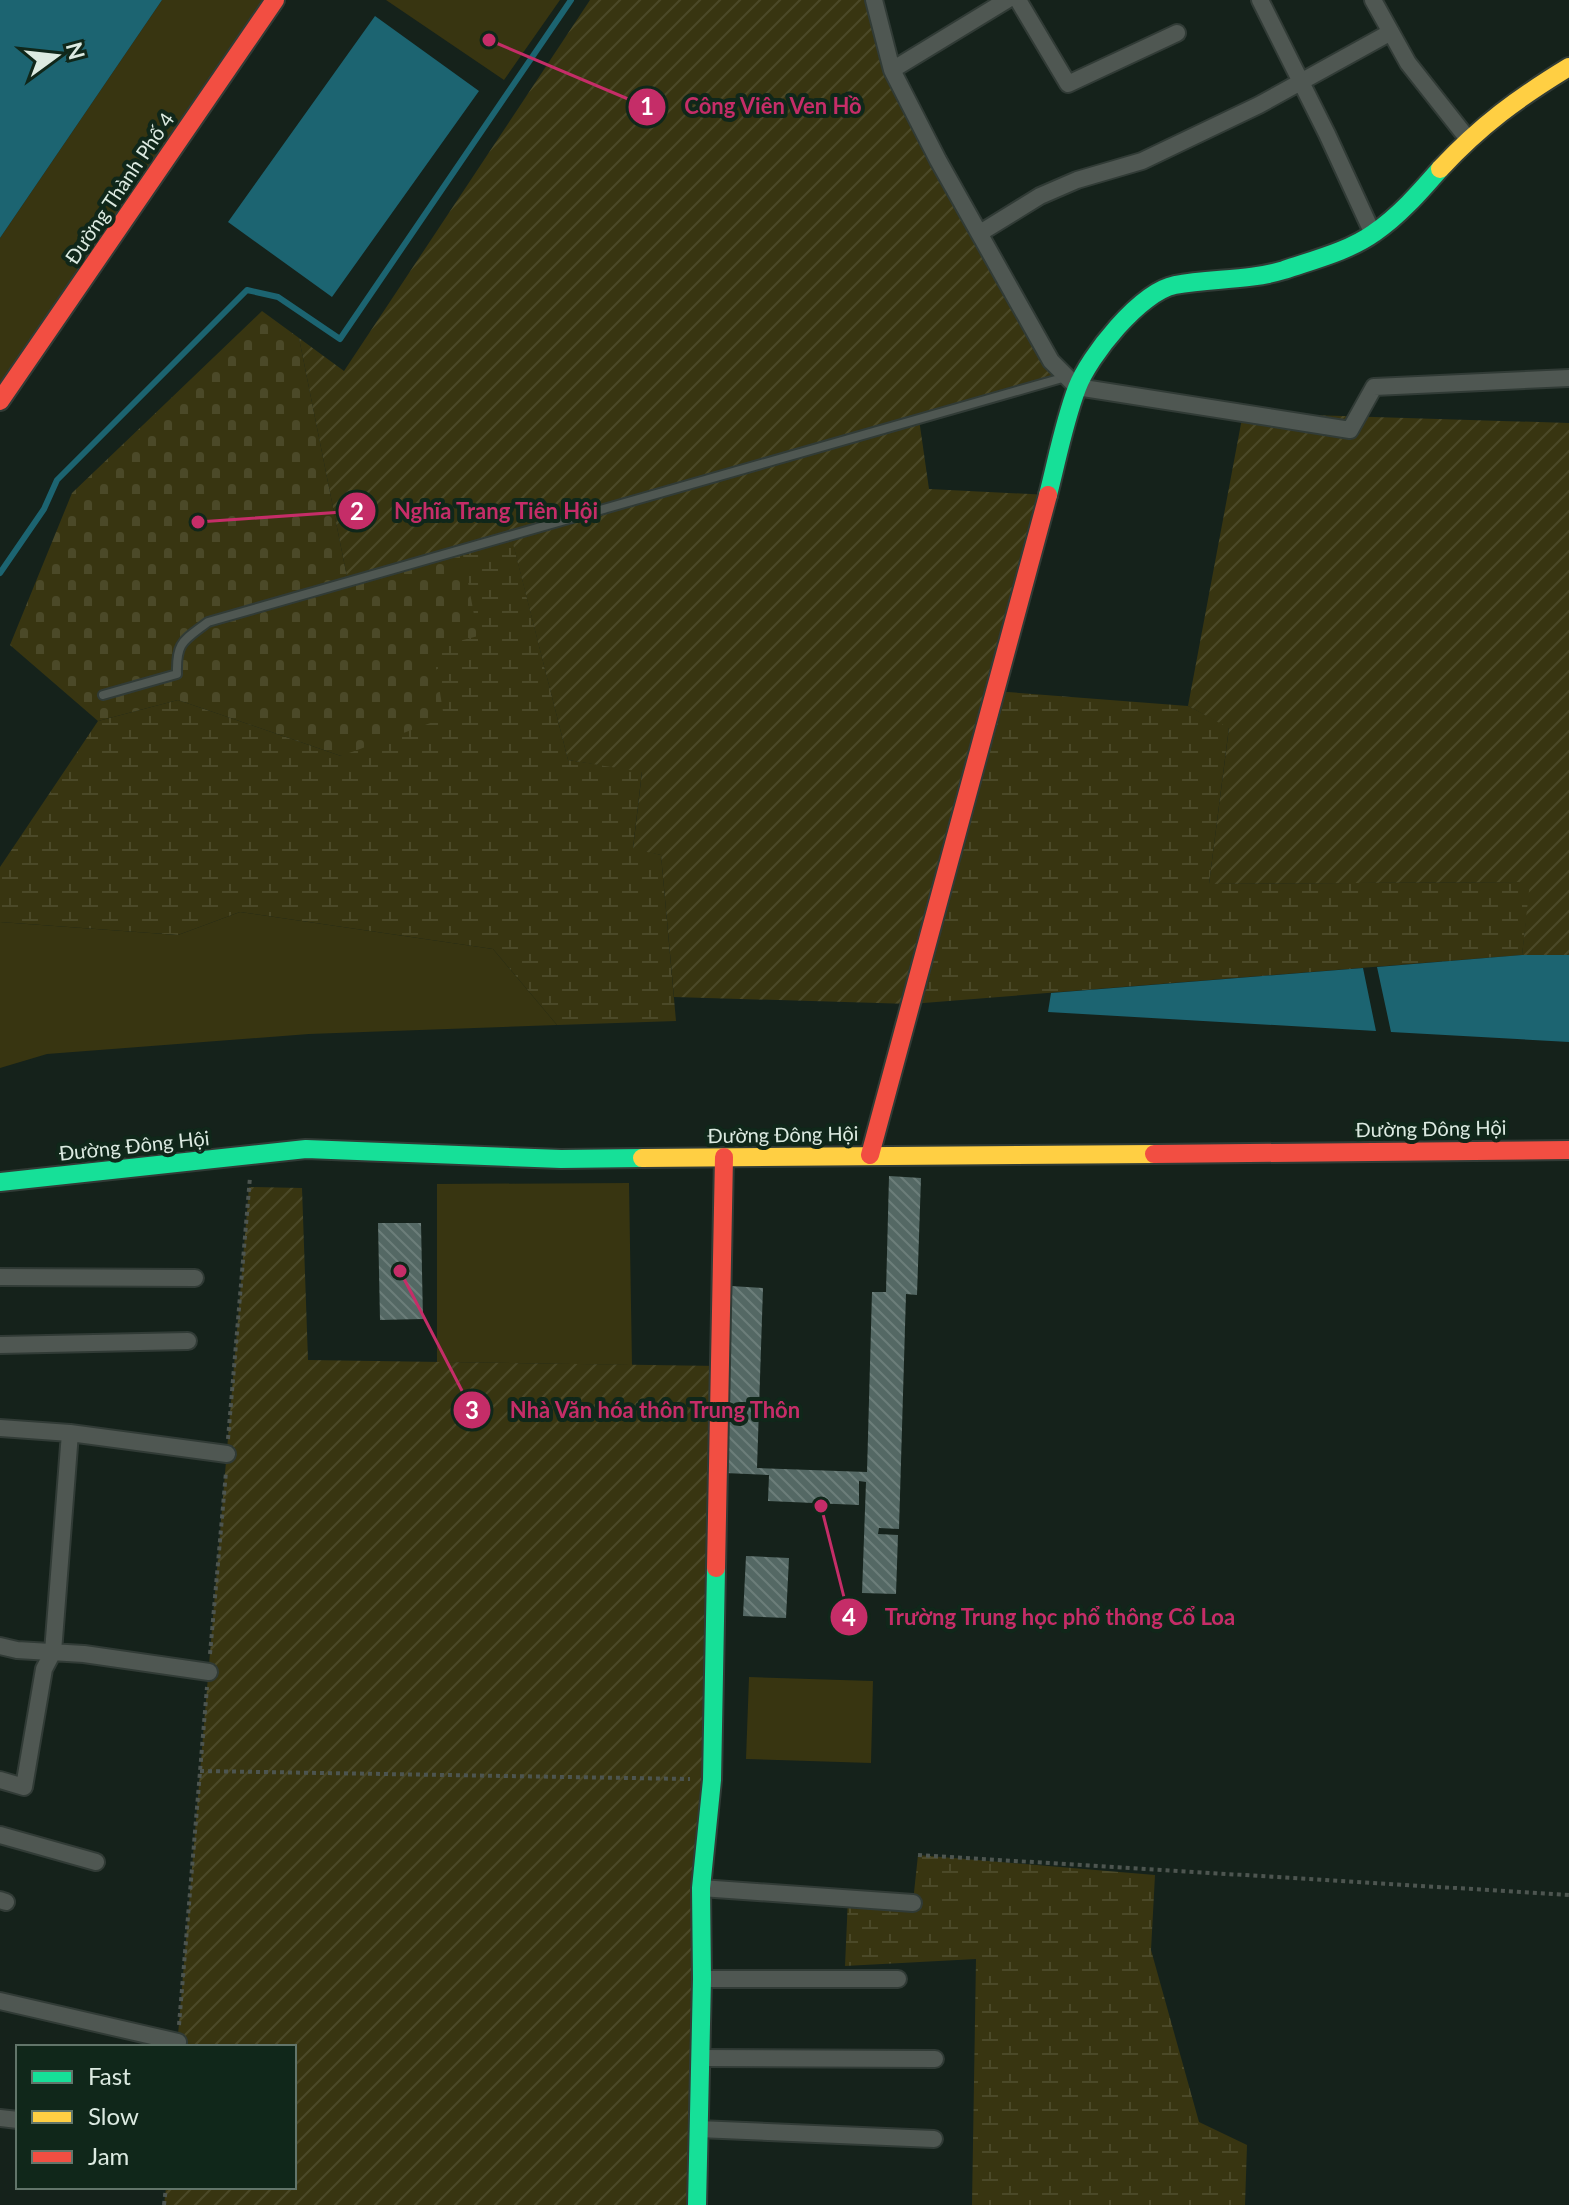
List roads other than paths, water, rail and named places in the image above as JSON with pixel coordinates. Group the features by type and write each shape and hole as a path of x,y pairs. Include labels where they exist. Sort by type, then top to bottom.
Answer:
{"street":[{"name":"Đường Thành Phố 4","path":"0,401 275,0"},
{"path":"874,0 892,70 938,160 1051,361 1071,382 1350,430 1374,387 1569,378"},
{"path":"892,70 1007,0"},
{"path":"1018,0 1068,84 1177,33"},
{"path":"1260,0 1373,234"},
{"path":"1373,0 1408,63 1468,139"},
{"path":"980,233 1040,196 1077,180 1142,161 1301,83 1391,32"},
{"path":"870,1155 1071,382 1134,308 1172,285 1234,280 1280,271 1327,255 1373,234 1417,195 1468,139 1514,101 1569,67"},
{"name":"Đường Đông Hội","path":"0,1182 306,1149 561,1159 724,1157 829,1160 870,1155 1569,1150"},
{"path":"697,2205 701,1888 712,1780 724,1157"},
{"path":"0,1277 195,1278"},
{"path":"0,1345 188,1341"},
{"path":"0,1428 70,1433 227,1454"},
{"path":"0,1780 24,1787 44,1669 53,1652 70,1433"},
{"path":"0,1646 84,1654 209,1672"},
{"path":"0,1835 96,1862"},
{"path":"701,1888 913,1903"},
{"path":"702,1979 898,1979"},
{"path":"0,2001 178,2042"},
{"path":"700,2058 935,2059"},
{"path":"698,2129 934,2139"}],"lane":[{"path":"103,695 177,674 176,652 188,637 208,622 1071,382"}],"water":[{"path":"0,0 162,0 0,238"},
{"path":"375,16 479,91 332,297 228,222"},
{"path":"1522,955 1569,955 1569,1042 1391,1032 1377,967"},
{"path":"1363,968 1376,1031 1048,1012 1051,993"}],"waterway":[{"path":"0,573 44,509 57,480 247,290 278,297 340,339 571,0"}],"place":[{"name":"Công Viên Ven Hồ","path":"489,40"},
{"name":"Nghĩa Trang Tiên Hội","path":"198,522"},
{"name":"Nhà Văn hóa thôn Trung Thôn","path":"400,1271"},
{"name":"Trường Trung học phổ thông Cổ Loa","path":"821,1506"}]}
